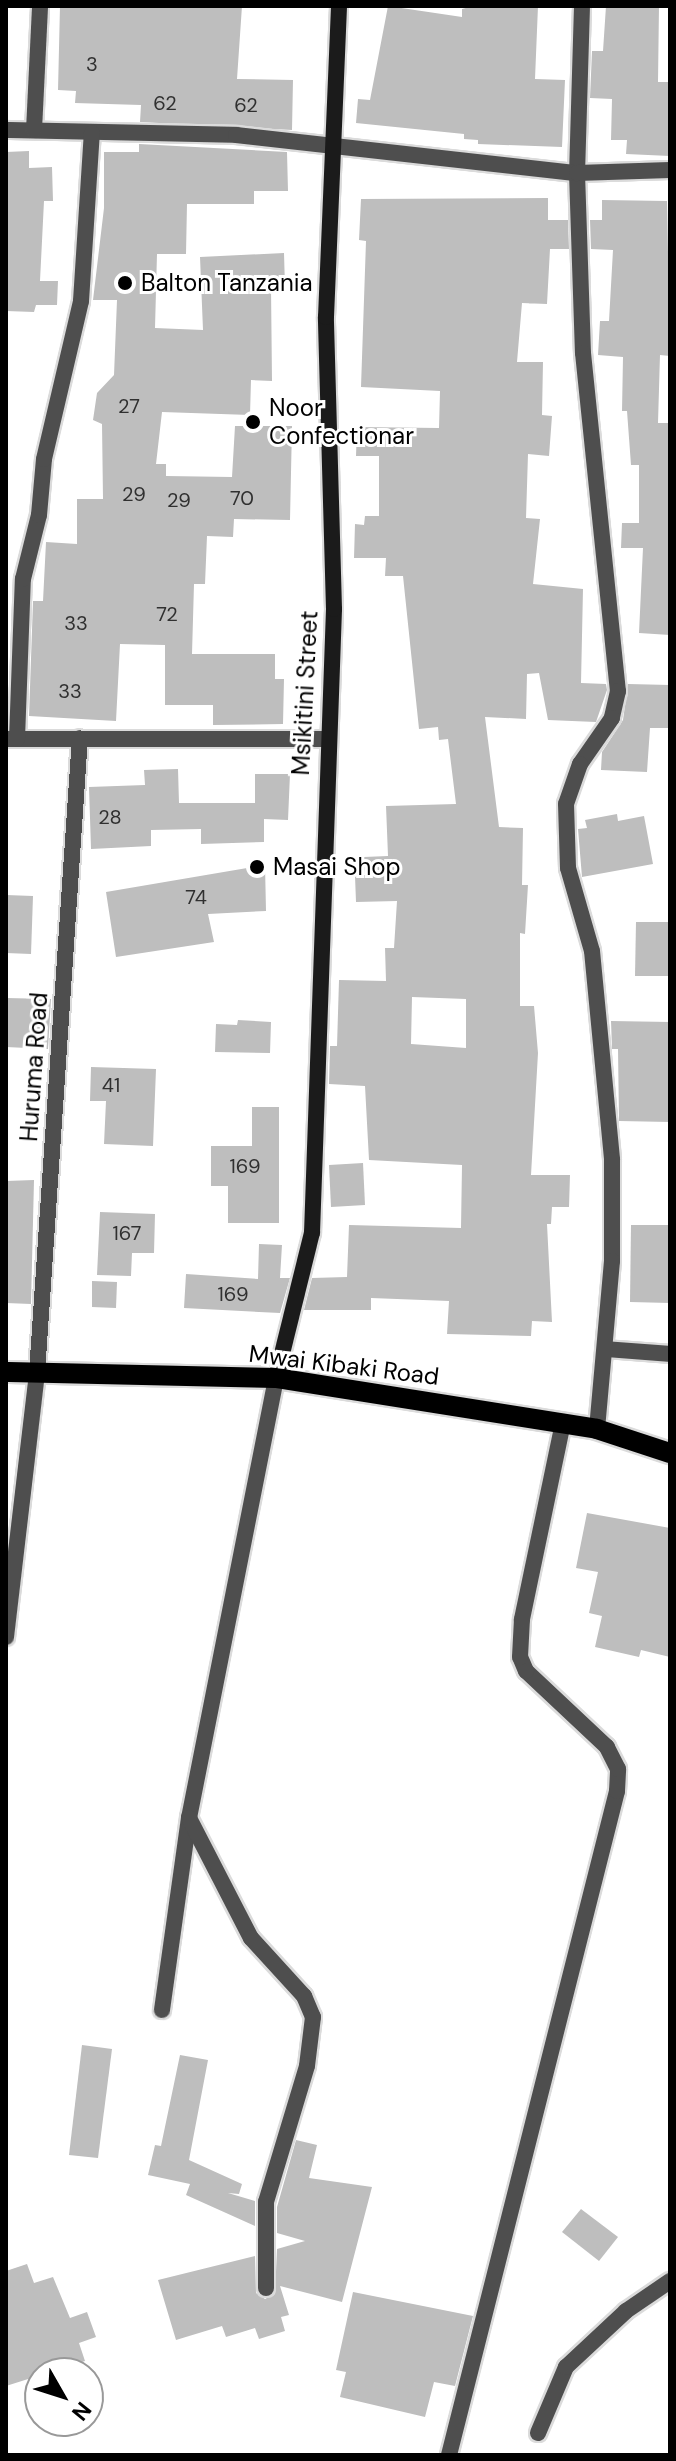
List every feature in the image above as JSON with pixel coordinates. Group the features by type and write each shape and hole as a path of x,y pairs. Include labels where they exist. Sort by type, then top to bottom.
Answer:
{"main road":[{"name":"Mwai Kibaki Road","path":"6,1372 276,1378 597,1429 670,1453"}],"street":[{"path":"34,130 40,6"},
{"name":"Msikitini Street","path":"276,1378 312,1233 326,739 334,609 326,317 339,6"},
{"path":"582,6 577,173 588,434 618,691 612,718 580,764 566,804 568,868 592,951 612,1160 605,1349 597,1429"},
{"path":"6,130 236,135 332,149 577,173 670,170"},
{"path":"92,133 81,301 44,459 39,515 23,579 11,739 326,739"},
{"name":"Huruma Road","path":"6,1637 37,1373 80,738"},
{"path":"605,1349 670,1354"},
{"path":"162,2010 189,1818 276,1378"},
{"path":"449,2455 617,1791 618,1769 607,1747 526,1671 520,1657 522,1619 563,1423"},
{"path":"189,1818 251,1938 304,1996 313,2017 307,2066 266,2202 266,2288"},
{"path":"538,2433 566,2367 626,2311 670,2281"}],"building":[{"path":"60,6 242,6 237,79 293,80 292,130 140,122 141,105 75,103 76,91 58,90"},
{"path":"388,6 462,17 462,9 473,6 538,6 535,79 565,80 562,147 478,144 478,140 464,139 464,134 356,123 358,99 370,100"},
{"path":"606,6 659,6 658,82 670,82 670,156 626,154 627,140 611,140 612,99 590,98 592,51 603,51"},
{"path":"139,144 287,152 288,191 254,191 254,204 187,204 186,254 157,254 155,328 203,330 200,257 284,253 285,287 271,287 272,381 251,380 250,415 162,412 156,464 166,464 166,476 232,477 235,426 292,426 290,520 234,519 233,537 207,536 205,584 194,584 192,654 275,654 275,679 284,679 283,724 213,725 213,705 165,705 165,645 120,644 116,721 29,716 33,601 43,601 46,542 77,544 77,499 103,499 102,424 93,420 97,393 114,375 117,300 93,300 104,208 104,152 139,152"},
{"path":"29,151 29,168 52,167 53,201 44,201 40,281 58,281 57,305 36,305 34,312 6,311 6,152"},
{"path":"548,198 548,220 568,220 569,249 550,249 547,304 522,303 517,362 543,362 542,415 552,416 549,456 528,454 526,518 540,519 533,584 583,589 581,683 606,684 607,690 596,722 548,720 539,673 527,674 526,719 485,717 499,827 523,828 522,885 528,885 525,934 520,933 520,1006 534,1006 538,1053 531,1175 570,1175 569,1207 552,1207 551,1224 547,1224 552,1322 532,1321 531,1336 447,1334 449,1301 371,1298 371,1310 304,1310 312,1278 347,1277 349,1225 461,1228 462,1165 369,1160 365,1086 329,1084 330,1046 337,1046 339,980 386,981 385,948 394,948 397,901 356,902 355,876 365,875 364,857 388,856 386,806 456,804 448,739 439,740 438,727 419,729 403,576 385,576 386,558 354,558 355,524 364,525 365,516 379,516 379,456 356,456 357,427 439,428 440,391 361,387 366,241 359,240 361,199","holes":["412,997 466,999 466,1048 411,1044"]},
{"path":"602,200 667,201 670,356 660,355 658,423 670,423 670,635 639,633 643,548 621,548 622,523 639,523 639,465 631,465 627,411 622,411 623,357 598,355 600,321 609,321 613,250 591,249 590,220 602,220"},
{"path":"628,684 670,685 670,728 650,728 647,772 601,770 602,752 623,720"},
{"path":"178,769 179,803 255,803 255,774 290,774 288,820 264,819 264,842 201,844 201,829 151,830 151,846 91,849 89,787 145,785 144,770"},
{"path":"617,814 618,821 644,816 653,864 582,877 578,829 587,828 585,820"},
{"path":"265,865 266,911 208,914 214,942 116,957 106,892"},
{"path":"6,895 33,896 31,954 6,953"},
{"path":"636,922 670,922 670,976 635,976"},
{"path":"6,998 51,999 48,1049 6,1047"},
{"path":"238,1020 271,1022 270,1053 215,1052 216,1024 237,1025"},
{"path":"611,1021 670,1022 670,1122 619,1121 618,1049 612,1049"},
{"path":"91,1067 156,1069 153,1146 104,1144 106,1101 90,1101"},
{"path":"252,1107 279,1107 279,1223 228,1223 228,1186 211,1186 211,1146 252,1146"},
{"path":"363,1163 365,1205 331,1207 329,1165"},
{"path":"34,1180 31,1304 6,1303 6,1181"},
{"path":"100,1212 155,1214 154,1253 132,1253 131,1276 97,1275"},
{"path":"631,1225 670,1225 670,1303 630,1302"},
{"path":"259,1244 282,1245 280,1278 290,1278 280,1313 184,1308 186,1274 258,1279"},
{"path":"92,1281 117,1282 116,1308 92,1307"},
{"path":"587,1513 670,1528 670,1657 641,1650 639,1657 595,1647 602,1616 589,1613 598,1572 576,1568"},
{"path":"82,2045 112,2049 98,2158 69,2155"},
{"path":"180,2055 208,2060 189,2160 242,2184 239,2194 228,2193 255,2201 255,2226 186,2195 190,2184 148,2175 155,2145 161,2146"},
{"path":"296,2140 317,2145 309,2178 372,2187 342,2302 280,2286 289,2315 281,2317 285,2331 259,2339 255,2328 226,2337 222,2326 176,2340 158,2280 255,2256 256,2293 265,2299 275,2294 277,2249 305,2241 277,2233 277,2207"},
{"path":"581,2209 618,2237 599,2261 562,2232"},
{"path":"27,2264 34,2283 53,2277 70,2318 87,2312 96,2337 79,2343 84,2357 24,2357 24,2380 6,2386 6,2271"},
{"path":"353,2292 473,2316 455,2386 434,2382 425,2417 340,2397 346,2372 336,2370"}],"place":[{"name":"Balton Tanzania","path":"125,283"},
{"name":"Noor Confectionar","path":"253,422"},
{"name":"Masai Shop","path":"257,867"}]}
